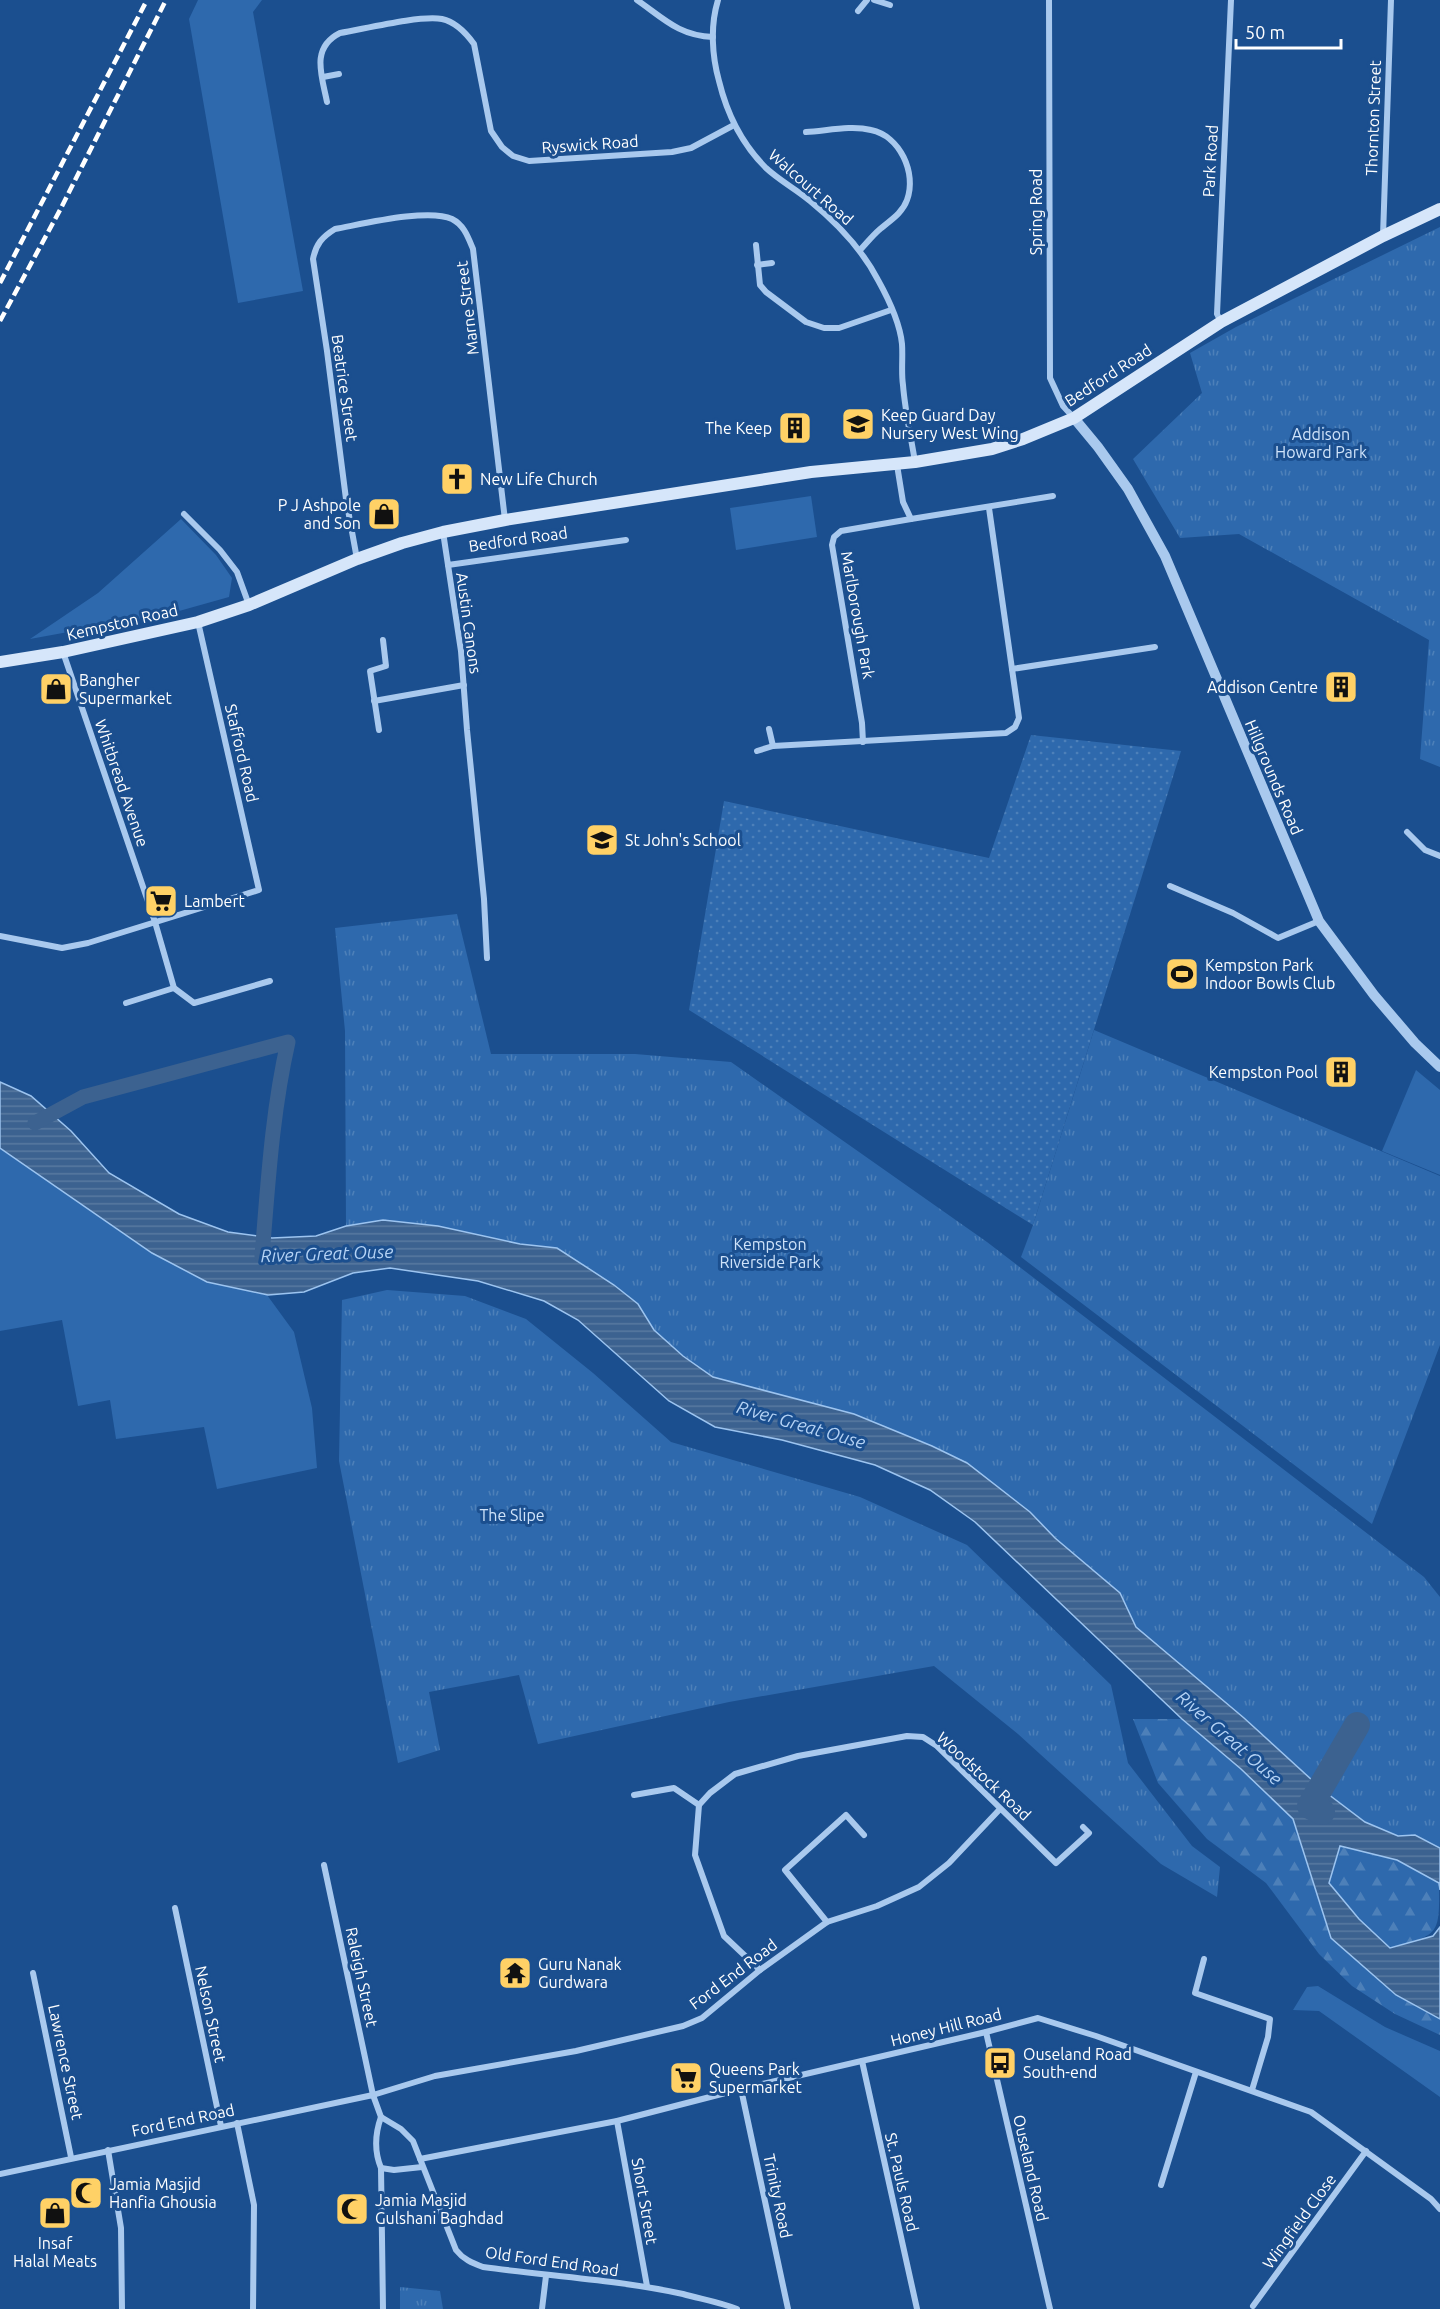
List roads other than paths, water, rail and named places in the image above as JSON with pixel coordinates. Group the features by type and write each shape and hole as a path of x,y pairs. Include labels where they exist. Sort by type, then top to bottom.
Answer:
{"main road":[{"name":"Bedford Road","path":"249,605 357,559 443,532 504,520 811,472 897,465 992,449 1023,439 1074,418 1221,322 1383,236 1440,209"},
{"name":"Kempston Road","path":"0,662 63,652 198,622 249,605"}],"street":[{"path":"637,0 683,32 713,37"},
{"name":"Walcourt Road","path":"718,0 713,37 715,65 724,105 734,125 766,168 839,226 860,250 878,279 902,342 903,385 915,462"},
{"path":"858,11 867,0"},
{"path":"874,0 890,5"},
{"name":"Spring Road","path":"1049,0 1050,378 1063,406 1074,418"},
{"name":"Park Road","path":"1221,322 1217,314 1231,0"},
{"name":"Thornton Street","path":"1383,236 1391,0"},
{"name":"Ryswick Road","path":"327,102 320,61 322,47 329,38 340,33 420,20 441,19 455,24 474,44 491,131 502,147 513,156 530,161 672,152 691,148 734,125"},
{"path":"323,77 339,74"},
{"path":"806,132 858,128 872,130 886,137 899,149 908,165 910,184 907,201 898,215 860,250"},
{"name":"Marne Street","path":"335,229 437,214 453,220 465,229 473,249 504,520"},
{"name":"Beatrice Street","path":"335,229 324,235 315,247 313,259 346,499 357,559"},
{"path":"756,245 760,285 806,322 824,328 839,328 891,310"},
{"path":"757,265 772,263"},
{"name":"Hillgrounds Road","path":"1074,418 1128,489 1164,556 1319,921 1381,1003 1415,1043 1440,1067"},
{"path":"897,465 903,502 911,519"},
{"name":"Marlborough Park","path":"863,742 862,723 832,545 834,537 841,531 1053,496"},
{"path":"757,751 773,746 1006,733 1015,727 1019,718 989,507"},
{"path":"184,513 220,550 237,572 249,605"},
{"name":"Bedford Road","path":"443,532 448,565 626,540"},
{"name":"Austin Canons","path":"448,565 461,651 484,899 487,958"},
{"name":"Stafford Road","path":"155,922 259,890 198,622"},
{"path":"379,730 370,671 386,666 383,640"},
{"path":"1012,669 1155,647"},
{"name":"Whitbread Avenue","path":"63,652 155,922 174,988"},
{"name":"Austin Canons","path":"374,701 464,686"},
{"path":"769,729 773,746"},
{"path":"1407,832 1425,850 1440,856"},
{"path":"1170,886 1233,913 1278,938 1319,921"},
{"path":"0,936 62,948 88,943 155,922"},
{"path":"126,1003 174,988 194,1003 270,981"},
{"name":"Woodstock Road","path":"699,1805 710,1793 735,1774 798,1756 907,1736 923,1737 937,1746 1056,1863 1089,1833 1083,1827"},
{"path":"634,1795 674,1788 699,1805 695,1855 724,1936 760,1970"},
{"name":"Ford End Road","path":"0,2174 71,2157 373,2095 435,2076 576,2051 683,2026 702,2018 760,1970 827,1922 877,1906 919,1887 949,1863 1000,1809"},
{"path":"827,1922 785,1870 846,1815 864,1834"},
{"name":"Raleigh Street","path":"324,1865 373,2095"},
{"name":"Nelson Street","path":"175,1908 221,2126"},
{"path":"1204,1959 1195,1993 1270,2019 1268,2037 1252,2090"},
{"name":"Lawrence Street","path":"33,1973 71,2157"},
{"name":"Honey Hill Road","path":"420,2159 617,2121 1038,2018 1096,2036 1311,2112 1431,2199 1440,2209"},
{"name":"Ouseland Road","path":"986,2032 1050,2309"},
{"name":"St. Pauls Road","path":"862,2061 917,2309"},
{"path":"1161,2186 1196,2072"},
{"name":"Trinity Road","path":"741,2089 788,2309"},
{"path":"373,2095 381,2117 376,2130 376,2149 381,2168 383,2309"},
{"name":"Old Ford End Road","path":"381,2117 401,2129 412,2141 453,2243 461,2256 483,2267 647,2286 724,2304 736,2309"},
{"name":"Short Street","path":"617,2121 647,2286"},
{"path":"237,2123 254,2205 253,2309"},
{"path":"108,2150 121,2228 122,2309"},
{"name":"Wingfield Close","path":"1253,2306 1366,2151"},
{"path":"381,2168 394,2170 422,2167"},
{"path":"542,2309 546,2276"}],"water":[{"name":"River Great Ouse","path":"0,1082 31,1096 71,1131 109,1173 179,1214 228,1232 272,1238 316,1236 346,1226 383,1220 438,1226 520,1244 557,1248 614,1285 638,1304 654,1330 683,1356 713,1377 854,1414 967,1463 1030,1512 1055,1538 1120,1593 1136,1627 1244,1718 1324,1791 1365,1822 1398,1836 1415,1835 1440,1848 1440,1890 1439,1883 1397,1860 1340,1846 1329,1883 1359,1919 1390,1948 1433,1936 1440,1927 1440,2019 1396,1995 1331,1938 1293,1819 1241,1769 1182,1719 975,1522 930,1490 875,1465 782,1440 715,1427 669,1401 578,1320 544,1301 478,1281 390,1268 353,1273 304,1292 268,1295 207,1282 152,1253 0,1148"}],"waterway":[{"name":"River Great Ouse","path":"35,1123 83,1097 288,1042 274,1121 262,1256"},
{"path":"1322,1812 1310,1806 1357,1725"}],"railway":[{"path":"0,283 147,0"},
{"path":"0,321 60,210 166,0"}],"place":[{"name":"Keep Guard Day Nursery West Wing","path":"858,424"},
{"name":"The Keep","path":"795,428"},
{"name":"New Life Church","path":"457,479"},
{"name":"P J Ashpole and Son","path":"384,514"},
{"name":"Addison Centre","path":"1341,687"},
{"name":"Bangher Supermarket","path":"56,689"},
{"name":"St John's School","path":"602,840"},
{"name":"Lambert","path":"161,901"},
{"name":"Kempston Park Indoor Bowls Club","path":"1182,974"},
{"name":"Kempston Pool","path":"1341,1072"},
{"name":"Guru Nanak Gurdwara","path":"515,1973"},
{"name":"Ouseland Road South-end","path":"1000,2063"},
{"name":"Queens Park Supermarket","path":"686,2078"},
{"name":"Jamia Masjid Hanfia Ghousia","path":"86,2193"},
{"name":"Jamia Masjid Gulshani Baghdad","path":"352,2209"},
{"name":"Insaf Halal Meats","path":"55,2213"}],"park label":[{"name":"Addison Howard Park","path":"1321,443"},
{"name":"Kempston Riverside Park","path":"770,1253"},
{"name":"The Slipe","path":"512,1515"}]}
